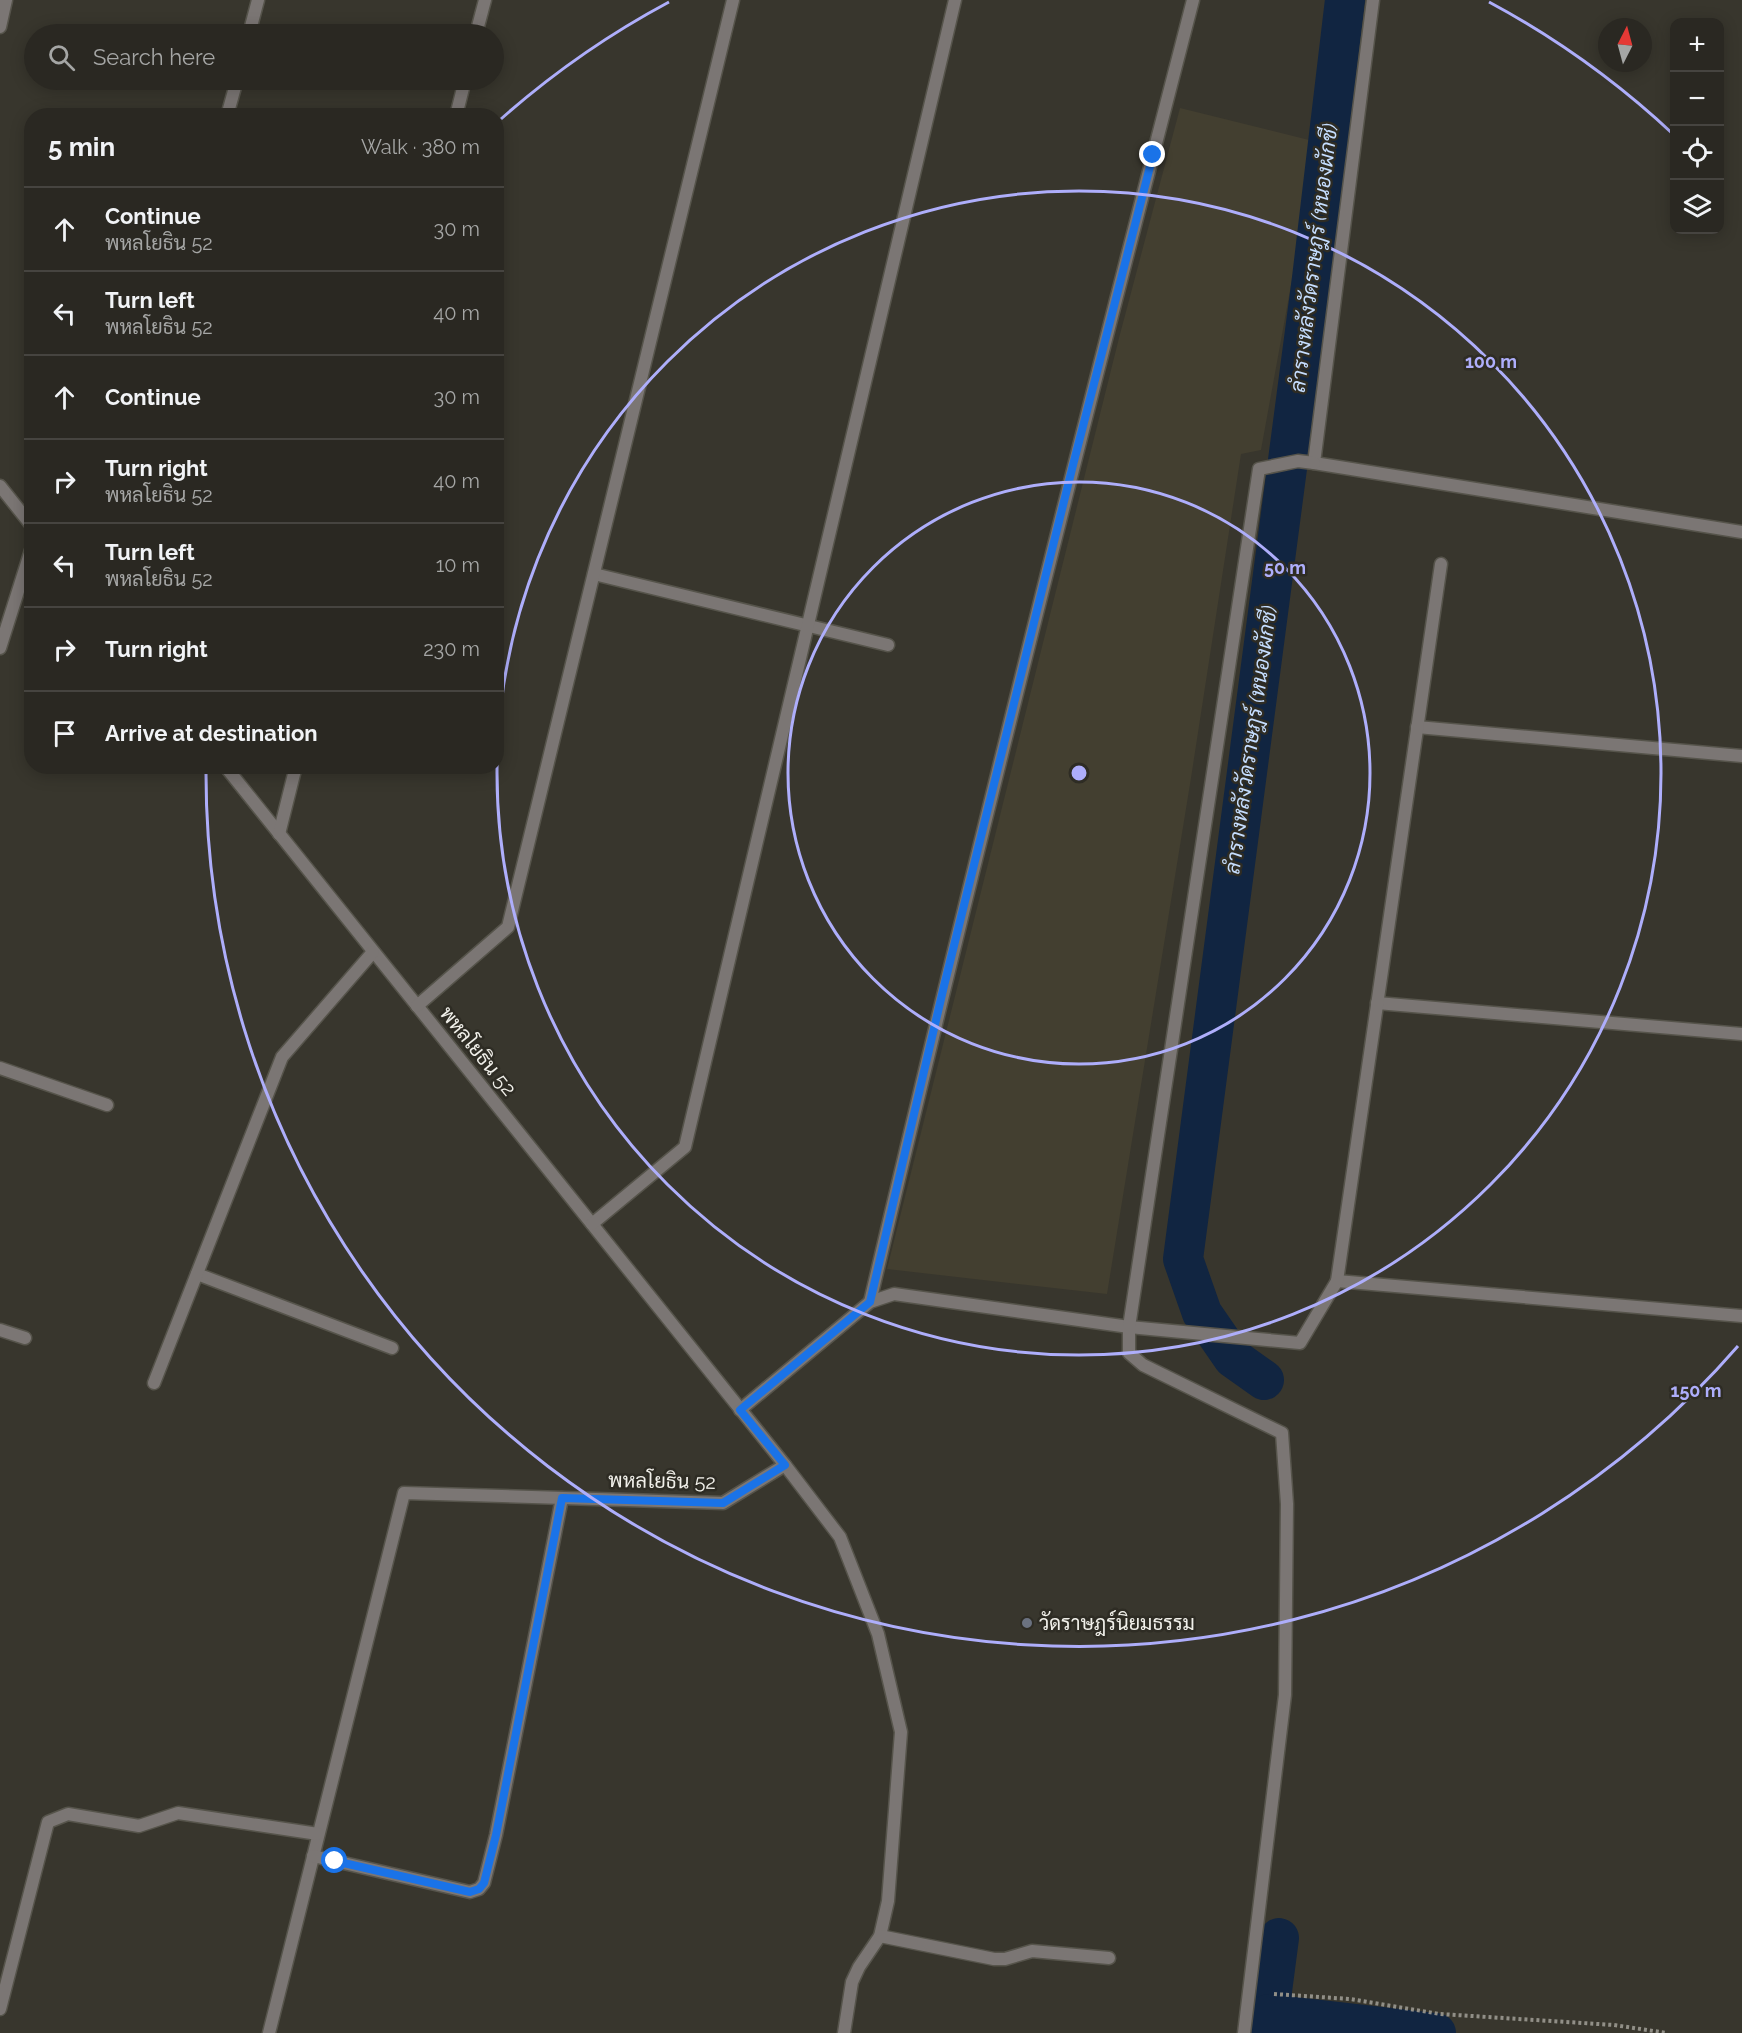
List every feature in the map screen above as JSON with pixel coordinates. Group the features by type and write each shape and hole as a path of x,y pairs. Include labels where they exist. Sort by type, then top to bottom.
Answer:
{"street":[{"path":"0,27 6,0"},
{"path":"252,24 258,0"},
{"path":"479,24 485,0"},
{"path":"417,1006 508,927 733,0"},
{"path":"592,1224 684,1147 955,0"},
{"path":"870,1302 946,975 1076,454 1193,0"},
{"path":"1314,463 1373,0"},
{"path":"229,108 234,90"},
{"path":"458,108 462,90"},
{"path":"1244,2033 1285,1695 1287,1504 1282,1434 1143,1365 1129,1353 1129,1328 1259,469 1298,460 1742,532"},
{"path":"0,486 24,516"},
{"path":"740,1410 870,1302 894,1294 1129,1328 1300,1343 1336,1281 1441,564"},
{"path":"0,648 24,572"},
{"path":"594,574 888,645"},
{"path":"1417,727 1742,756"},
{"name":"พหลโยธิน 52","path":"231,774 785,1465 723,1503 404,1493 269,2033"},
{"path":"279,834 294,774"},
{"path":"154,1383 282,1057 374,952"},
{"path":"1377,1002 1742,1034"},
{"path":"0,1068 107,1105"},
{"path":"197,1274 392,1348"},
{"path":"1336,1281 1742,1316"},
{"path":"0,1330 25,1338"},
{"path":"785,1465 840,1537 878,1634 901,1732 888,1901 880,1936 859,1967 852,1982 844,2033"},
{"path":"313,1856 470,1892 479,1889 484,1883 496,1835 562,1498"},
{"path":"0,2009 48,1822 68,1814 139,1826 178,1813 318,1834"},
{"path":"880,1936 994,1959 1005,1959 1032,1951 1108,1958"}],"path":[{"path":"1250,1993 1350,1999 1440,2014 1614,2025 1667,2033"}],"shaded area":[{"path":"1180,108 1317,142 1261,450 1241,454 1107,1294 887,1269 1119,338"}],"waterway":[{"name":"ลำรางหลังวัดราษฎร์ (หนองผักชี)","path":"1264,1380 1233,1358 1202,1313 1183,1259 1312,278 1345,0"},
{"name":"ลำรางหลังวัดราษฎร์ (หนองผักชี)","path":"1269,2014 1279,1938"},
{"path":"1267,2033 1269,2014 1436,2033"}],"place":[{"name":"วัดราษฎร์นิยมธรรม","path":"1027,1623"}],"route":[{"path":"335,1861 470,1892 479,1889 484,1883 496,1835 562,1498 723,1503 785,1465 740,1410 870,1302 944,986 1073,465 1153,155"}]}
